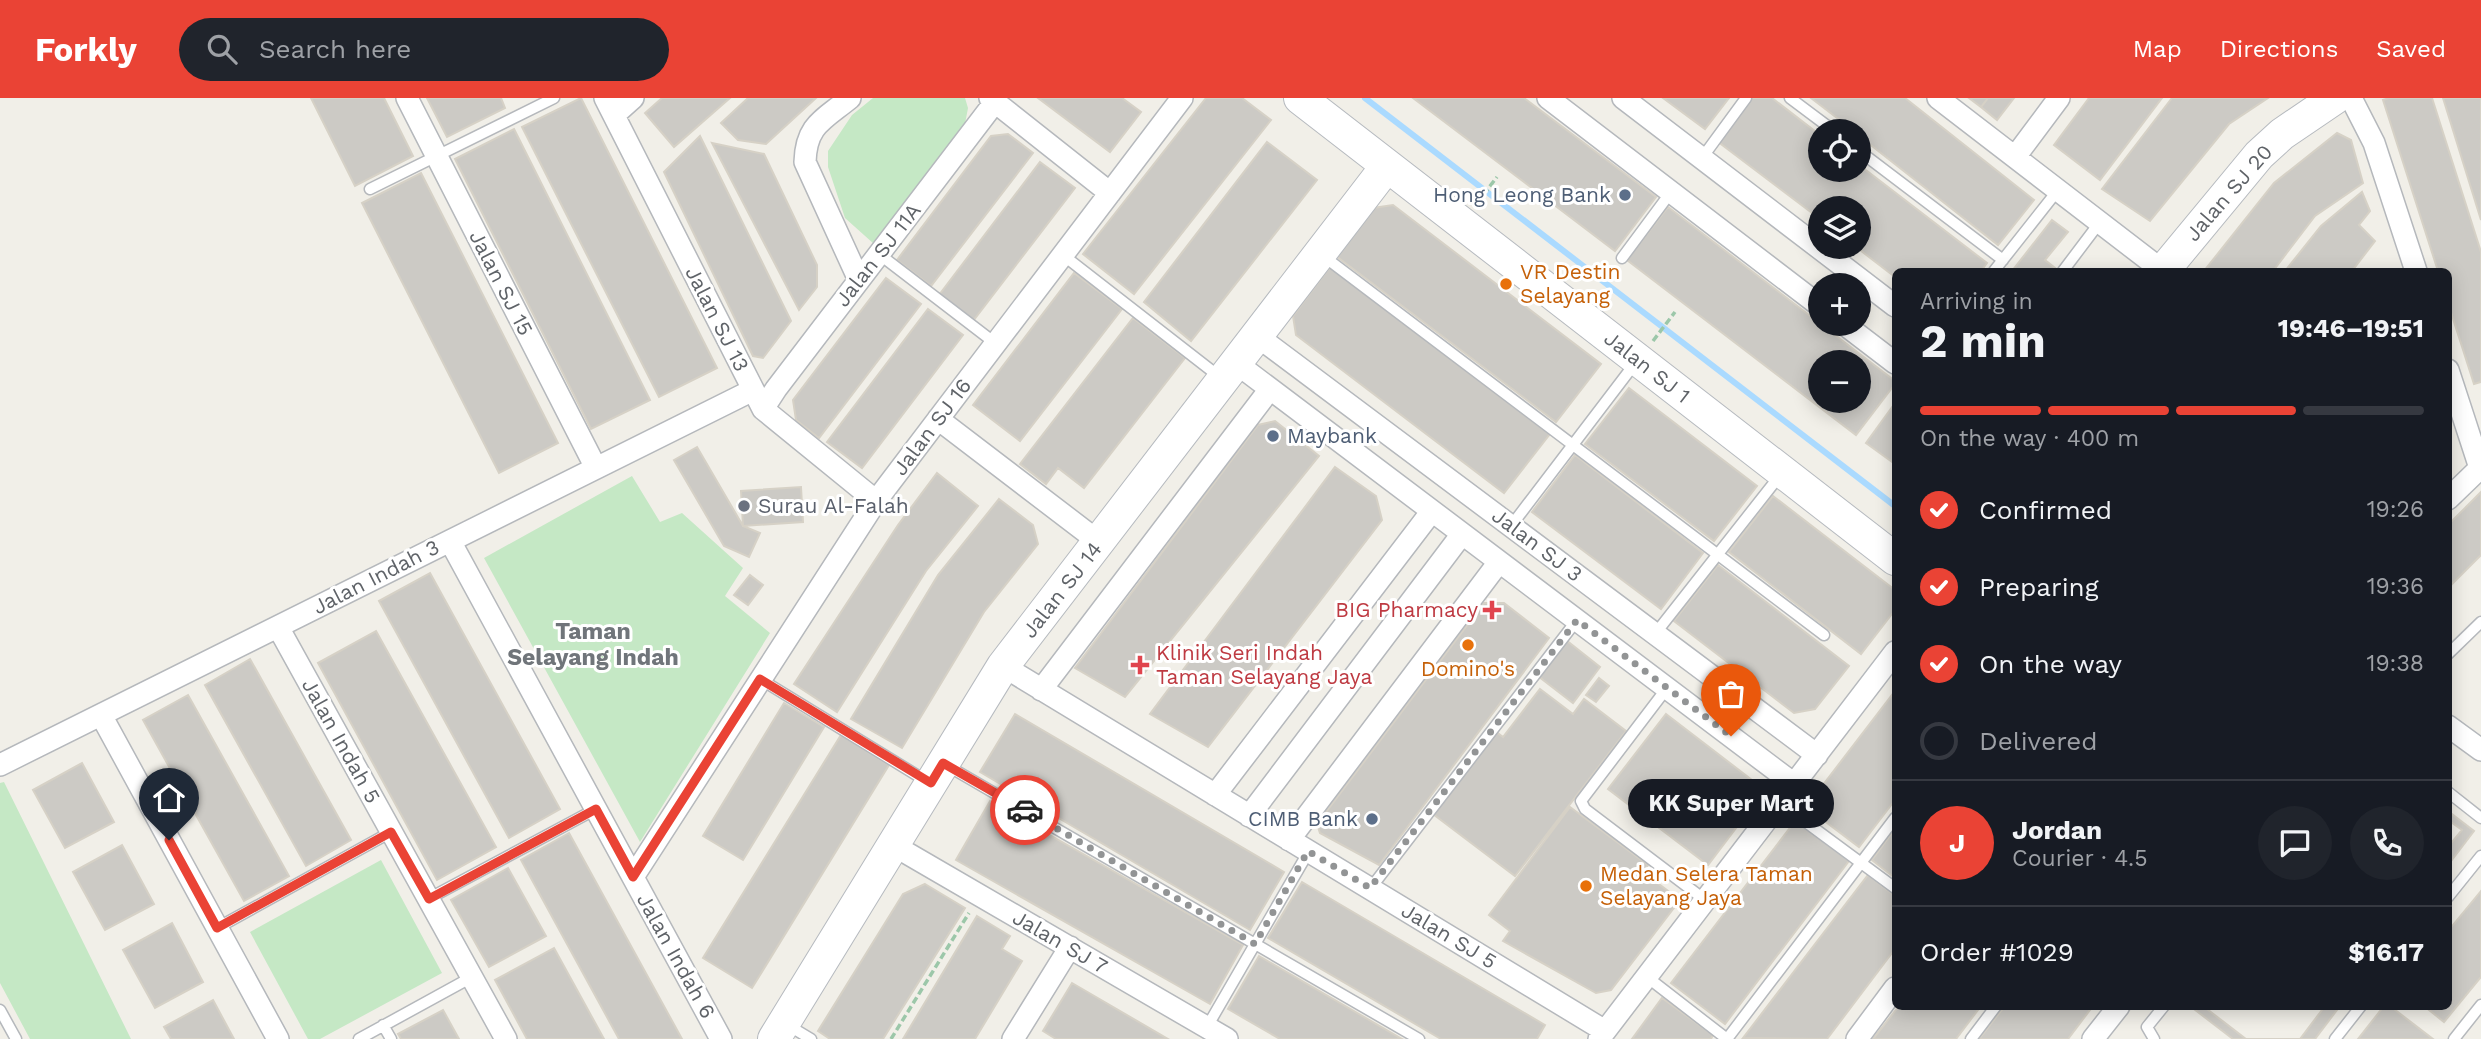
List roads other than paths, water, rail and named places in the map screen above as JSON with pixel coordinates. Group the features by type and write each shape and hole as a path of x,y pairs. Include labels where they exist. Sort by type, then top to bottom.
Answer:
{"street":[{"name":"Jalan SJ 15","path":"407,98 596,468"},
{"path":"609,106 633,98"},
{"path":"849,98 817,124 805,141 805,162 859,280"},
{"name":"Jalan SJ 16","path":"633,877 876,501 1182,98"},
{"name":"Jalan SJ 1","path":"1300,98 1387,166 1647,349 1783,472 1892,557"},
{"path":"1548,98 1808,297"},
{"path":"1623,98 1892,304"},
{"path":"1938,98 2164,268"},
{"path":"2015,157 2059,98"},
{"name":"Jalan SJ 20","path":"2169,268 2259,155 2282,134 2335,98"},
{"path":"2351,98 2374,143 2409,268"},
{"path":"993,100 1110,192"},
{"name":"Jalan SJ 11A","path":"763,409 993,100"},
{"name":"Jalan SJ 13","path":"609,106 763,409 876,501"},
{"name":"Jalan SJ 14","path":"779,1031 1003,666 1387,166"},
{"name":"Jalan SJ 3","path":"1257,336 1816,755"},
{"path":"1859,336 1892,361"},
{"name":"Jalan SJ 3","path":"1229,371 1270,389 1794,784"},
{"path":"2452,382 2480,467 2452,495"},
{"path":"1041,690 1270,389"},
{"name":"Jalan Indah 3","path":"0,765 753,390"},
{"path":"938,419 1099,542"},
{"path":"1215,794 1432,512"},
{"path":"1249,816 1462,534"},
{"name":"Jalan Indah 6","path":"450,541 721,1039"},
{"path":"1290,840 1499,562"},
{"name":"Jalan Indah 5","path":"278,626 506,1039"},
{"path":"1602,1035 1892,656"},
{"name":"Jalan SJ 5","path":"1003,666 1370,888 1602,1035"},
{"path":"101,715 278,1039"},
{"path":"2452,732 2481,750"},
{"name":"Jalan SJ 7","path":"893,845 1227,1039"},
{"path":"1020,1037 1070,947"},
{"path":"1857,1039 1892,992"},
{"path":"2093,1039 2116,1010"}],"lane":[{"path":"370,189 554,98"},
{"path":"1702,158 1746,98"},
{"path":"1790,98 1818,119"},
{"path":"1871,160 2003,260"},
{"path":"1996,268 2058,190"},
{"path":"1622,258 1671,192"},
{"path":"2066,268 2100,222"},
{"path":"1320,253 1824,635"},
{"path":"879,254 995,344"},
{"path":"1063,255 1229,371"},
{"path":"1511,526 1647,349"},
{"path":"1655,634 1783,472"},
{"path":"1370,888 1577,620"},
{"path":"2452,651 2481,622"},
{"path":"760,679 1255,944 1419,1039"},
{"path":"1667,688 1581,801 1585,809 1705,900"},
{"path":"2452,795 2481,818"},
{"path":"1780,803 1892,886"},
{"path":"429,899 596,809"},
{"path":"1647,977 1727,1039 1892,822"},
{"path":"217,928 391,832"},
{"path":"1207,1027 1308,851"},
{"path":"2452,892 2481,856"},
{"path":"359,1039 471,977"},
{"path":"2454,1039 2481,1005"},
{"path":"0,1010 16,1039"},
{"path":"1971,1039 1993,1010"},
{"path":"2154,1039 2147,1027 2161,1010"},
{"path":"2335,1039 2358,1010"},
{"path":"383,1025 391,1039"},
{"path":"779,1031 811,1039"}],"waterway":[{"path":"1365,98 1892,504"}],"place":[{"name":"Hong Leong Bank","path":"1625,195"},
{"name":"VR Destin Selayang","path":"1506,284"},
{"name":"Maybank","path":"1273,436"},
{"name":"Surau Al-Falah","path":"744,506"},
{"name":"BIG Pharmacy","path":"1492,610"},
{"name":"Domino's","path":"1468,645"},
{"name":"Klinik Seri Indah Taman Selayang Jaya","path":"1140,665"},
{"name":"KK Super Mart","path":"1731,736"},
{"name":"CIMB Bank","path":"1372,819"},
{"name":"Medan Selera Taman Selayang Jaya","path":"1586,886"}],"district":[{"name":"Taman Selayang Indah","path":"593,644"}]}
